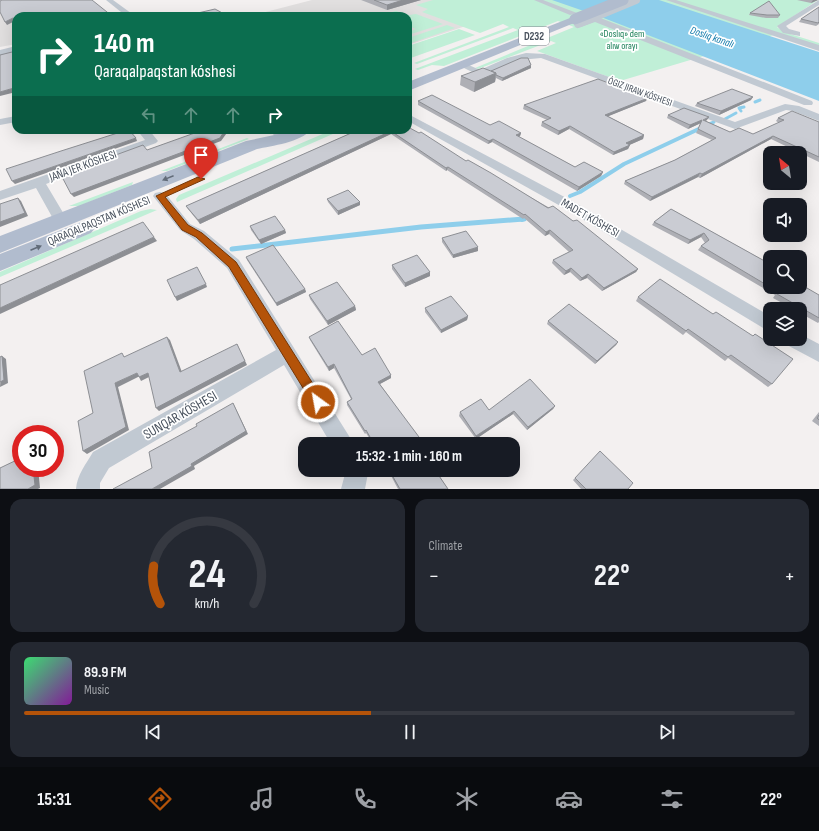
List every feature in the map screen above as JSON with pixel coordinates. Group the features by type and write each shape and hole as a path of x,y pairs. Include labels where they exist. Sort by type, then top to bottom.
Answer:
{"main road":[{"name":"D232","path":"412,85 577,20 623,0"},
{"name":"QARAQALPAQSTAN KÓSHESI","path":"0,263 263,153 275,147 279,134"},
{"name":"QARAQALPAQSTAN KÓSHESI","path":"0,245 279,134"}],"street":[{"path":"110,0 126,12"},
{"path":"537,0 577,20 595,20 602,22 819,108"},
{"path":"577,20 636,0"},
{"path":"669,0 819,48"},
{"path":"819,2 781,26 782,28 819,41"},
{"path":"589,27 602,22"},
{"path":"0,53 12,50"},
{"path":"462,65 480,73 519,57 534,54 735,126 785,107 795,108 819,118"},
{"name":"MADET KÓSHESI","path":"412,118 569,206 763,321"},
{"path":"0,122 12,120"},
{"name":"JAŃA JER KÓSHESI","path":"0,196 152,141 146,134"},
{"path":"39,182 61,221"},
{"path":"160,196 185,227 199,235 233,264 339,437"},
{"path":"805,346 819,354"},
{"name":"SUNQAR KÓSHESI","path":"88,489 88,481 101,460 288,353"},
{"path":"353,489 356,477"}],"shaded area":[{"path":"312,0 433,0 487,19 412,44 412,12 266,12"},
{"path":"0,3 12,13 12,45 0,47"}],"green space":[{"name":"«Doslıq» dem alıw orayı","path":"433,0 818,0 777,27 784,32 819,43 819,47 777,34 620,81 537,51 556,43 551,41 478,69 475,68 574,27 558,21 444,66 432,65 418,70 415,69 518,30 513,28 417,64 414,63 509,27 503,24 480,33 422,12 428,9 416,5"},
{"path":"416,14 443,24 412,34 412,30 416,29 412,28 412,15"},
{"path":"447,25 455,28 412,43 412,37"},
{"path":"459,29 475,35 412,58 412,45"},
{"path":"323,134 333,134 177,202 176,199 179,195"},
{"path":"247,138 249,139 167,171 161,171"},
{"path":"133,182 132,185 79,206 69,206"},
{"path":"150,209 157,210 0,277 0,272 141,211"}],"water":[{"name":"Doslıq kanalı","path":"552,0 659,0 819,52 819,101 601,17"}],"building":[{"path":"92,0 107,12 12,12 12,18 5,22 0,12 0,1"},
{"path":"374,0 403,0 387,5"},
{"path":"769,1 780,15 750,13"},
{"path":"819,7 818,23 801,19"},
{"path":"215,9 221,12 202,12"},
{"path":"12,52 12,89 0,92 0,55"},
{"path":"521,58 528,58 531,65 503,78 491,71"},
{"path":"483,68 496,73 475,82 461,76"},
{"path":"598,79 648,98 605,115 644,135 626,143 630,145 614,152 570,126 559,131 542,122 551,118 524,105"},
{"path":"732,89 753,97 721,111 697,103"},
{"path":"432,95 490,125 499,121 521,133 516,135 575,167 584,162 603,172 579,187 493,139 489,141 418,101"},
{"path":"684,108 709,117 703,120 730,132 739,128 753,134 784,120 778,118 792,111 819,122 819,157 807,152 807,146 795,146 773,136 702,174 700,173 652,197 625,181 675,160 716,138 698,129 702,120 690,125 668,115"},
{"path":"412,129 419,133 421,132 466,161 468,160 491,173 548,208 553,206 573,221 577,220 638,269 604,288 588,274 582,278 571,268 566,271 553,260 573,250 550,230 546,232 525,214 524,215 448,167 446,168 395,134 412,134"},
{"path":"114,134 132,134 136,138 12,181 6,169"},
{"path":"192,134 222,134 220,138 71,194 61,175 143,145 147,150"},
{"path":"349,134 384,134 198,220 186,206"},
{"path":"348,190 360,202 338,211 327,199"},
{"path":"18,198 25,213 0,222 0,204"},
{"path":"671,209 763,260 763,283 701,246 709,240 704,233 690,240 654,222"},
{"path":"275,216 285,230 259,240 250,226"},
{"path":"143,222 154,237 0,308 0,285"},
{"path":"466,231 478,247 453,255 442,238"},
{"path":"273,245 305,289 276,303 246,257"},
{"path":"417,255 430,272 405,283 392,265"},
{"path":"197,267 206,284 175,297 167,280"},
{"path":"660,279 713,314 716,312 753,336 755,334 763,339 763,346 773,346 793,359 772,384 731,355 728,357 688,329 686,331 638,297"},
{"path":"337,282 355,306 327,321 309,295"},
{"path":"807,288 819,295 819,318 807,311 807,302 791,302 777,294 807,294"},
{"path":"451,296 468,316 441,330 425,308"},
{"path":"569,304 618,342 597,361 548,321"},
{"path":"338,321 362,355 375,348 391,375 378,382 419,437 370,437 347,402 352,399 334,364 328,367 309,337"},
{"path":"167,337 180,372 237,344 245,361 156,408 148,373 139,377 137,373 115,383 126,427 83,451 78,421 93,413 84,371 122,353 124,357"},
{"path":"2,356 4,380 0,382 0,357"},
{"path":"530,379 555,406 528,427 514,411 476,436 460,412 481,399 489,410"},
{"path":"233,403 246,431 191,464 192,466 152,489 113,489 152,468 149,452 197,426 196,424"},
{"path":"600,451 633,483 628,489 586,489 575,478"},
{"path":"12,462 12,477 34,477 35,485 28,489 0,489 0,468"},
{"path":"393,477 440,477 448,489 400,489"}],"waterway":[{"path":"755,102 760,100"},
{"path":"741,111 739,108 744,107"},
{"path":"725,119 736,113"},
{"path":"700,128 714,122"},
{"path":"570,196 580,192 624,164 703,127"},
{"path":"522,220 529,217"},
{"path":"232,249 421,227 524,219"}],"route":[{"path":"201,179 160,196 185,227 199,235 233,264 318,402"}]}
